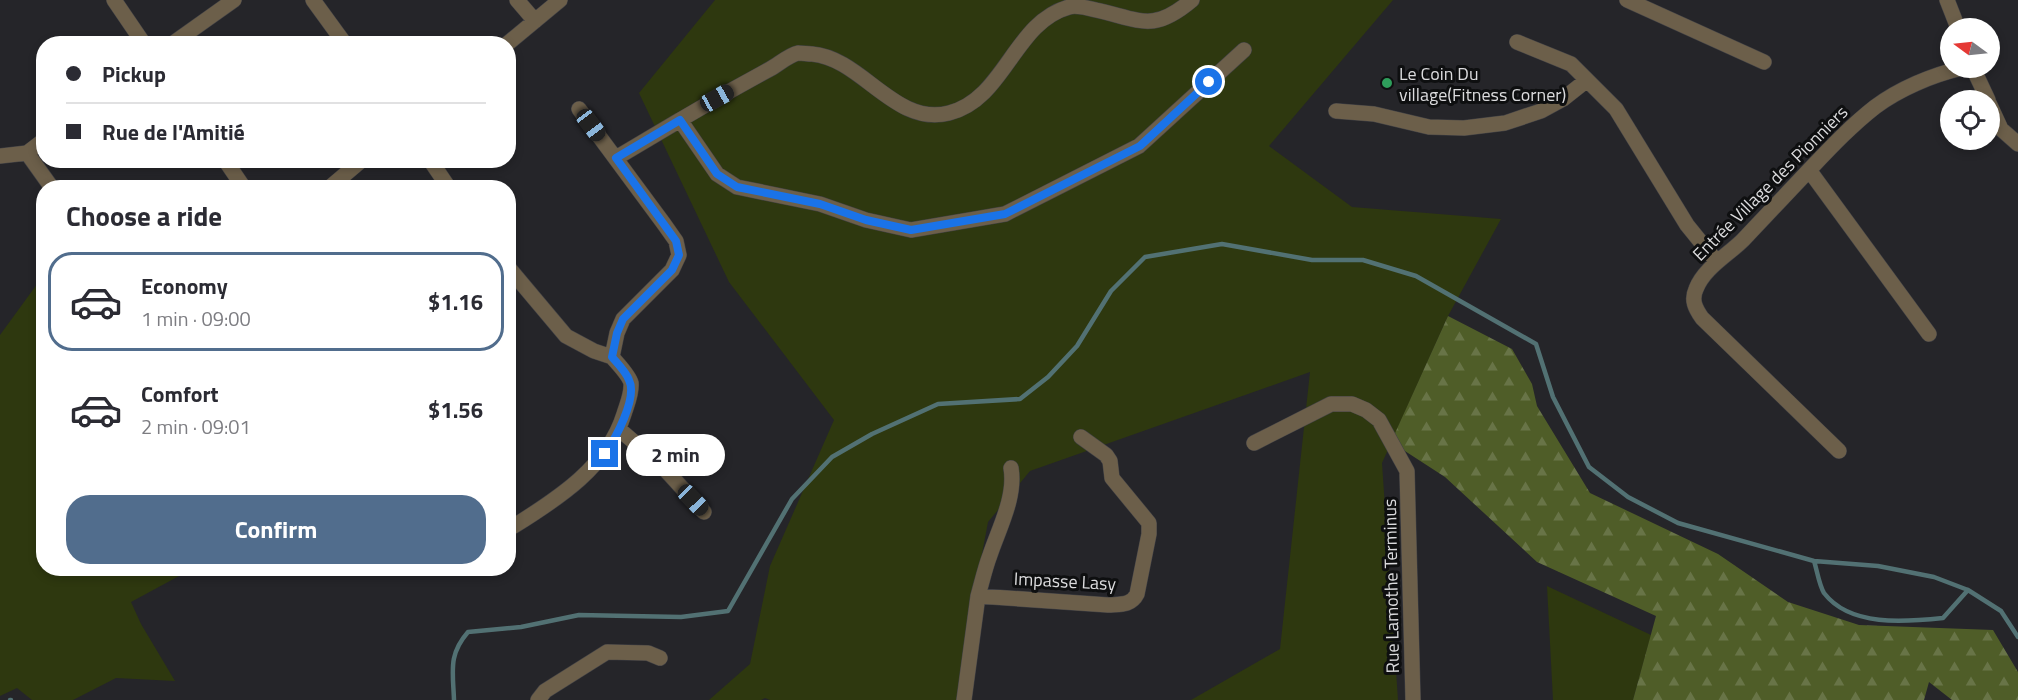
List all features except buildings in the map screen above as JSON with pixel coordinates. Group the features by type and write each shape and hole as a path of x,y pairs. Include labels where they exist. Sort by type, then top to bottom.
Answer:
{"street":[{"path":"114,0 139,36"},
{"path":"183,36 234,0"},
{"path":"313,0 339,36"},
{"path":"518,0 535,21"},
{"path":"516,37 560,0"},
{"path":"616,158 798,53 824,56 838,61 900,104 927,116 951,113 979,98 1041,20 1070,6 1149,22 1164,20 1176,14 1192,0"},
{"path":"1627,0 1764,62"},
{"path":"1947,0 1954,18"},
{"path":"1517,42 1571,64 1616,109 1687,225 1717,262"},
{"path":"680,120 717,174 737,187 820,204 866,220 911,230 1005,214 1140,146 1244,50"},
{"name":"Entrée Village des Pionniers","path":"1839,451 1702,318 1695,308 1693,298 1697,286 1717,262 1740,243 1850,127 1876,106 1903,90 1940,74"},
{"path":"1336,111 1374,114 1429,127 1464,128 1504,123 1540,111 1563,99 1587,80"},
{"path":"579,109 676,241 679,255 672,270 623,319 617,333 612,357"},
{"path":"2000,127 2018,144"},
{"path":"1,158 27,153 36,146"},
{"path":"27,153 36,166"},
{"path":"338,180 353,168"},
{"path":"1809,170 1929,334"},
{"path":"516,277 566,336 594,351 612,357 631,381 630,398 620,430 605,454 556,500 516,525"},
{"name":"Rue Lamothe Terminus","path":"1254,443 1331,404 1352,404 1366,410 1379,420 1407,471 1413,700"},
{"path":"620,430 662,466 704,512"},
{"name":"Impasse Lasy","path":"978,596 1108,605 1128,604 1134,600 1150,528 1140,511 1112,478 1110,461 1106,455 1081,437"},
{"path":"964,700 978,596 1013,482 1011,468"},
{"path":"538,700 545,691 607,652 648,653 660,658"}],"green space":[{"path":"715,0 1393,0 1269,146 1352,207 1501,219 1448,316 1382,463 1398,700 1191,700 1280,649 1310,372 1030,471 988,522 963,655 957,700 770,700 765,698 761,700 709,700 750,664 770,566 834,420 729,282 639,93"},
{"path":"36,286 36,576 179,576 131,602 141,624 175,681 116,678 73,700 32,700 17,688 0,696 0,335"},
{"path":"1448,316 1512,349 1532,384 1537,406 1590,493 1718,554 1788,602 1859,625 1993,630 2018,672 2018,700 1952,700 1929,682 1924,700 1633,700 1656,616 1537,562 1445,477 1391,442"},
{"path":"1547,586 1651,635 1633,700 1553,700"}],"waterway":[{"path":"454,700 453,664 457,648 468,632 521,627 579,615 681,617 728,611 792,499 832,457 872,434 938,404 1020,399 1048,377 1077,346 1111,291 1145,257 1222,244 1312,260 1363,260 1416,276 1536,344 1553,397 1589,467 1628,497 1678,523 1814,561 1878,566 1934,577 1968,590 2001,611 2018,637"},
{"path":"1814,561 1824,593 1835,604 1863,617 1896,621 1943,618 1968,590"}],"place":[{"name":"Le Coin Du village(Fitness Corner)","path":"1387,83"}],"route":[{"path":"605,454 620,430 630,398 631,381 612,357 617,333 623,319 672,270 679,255 676,241 616,158 680,120 717,174 737,187 820,204 866,220 911,230 1005,214 1140,146 1209,82"}]}
